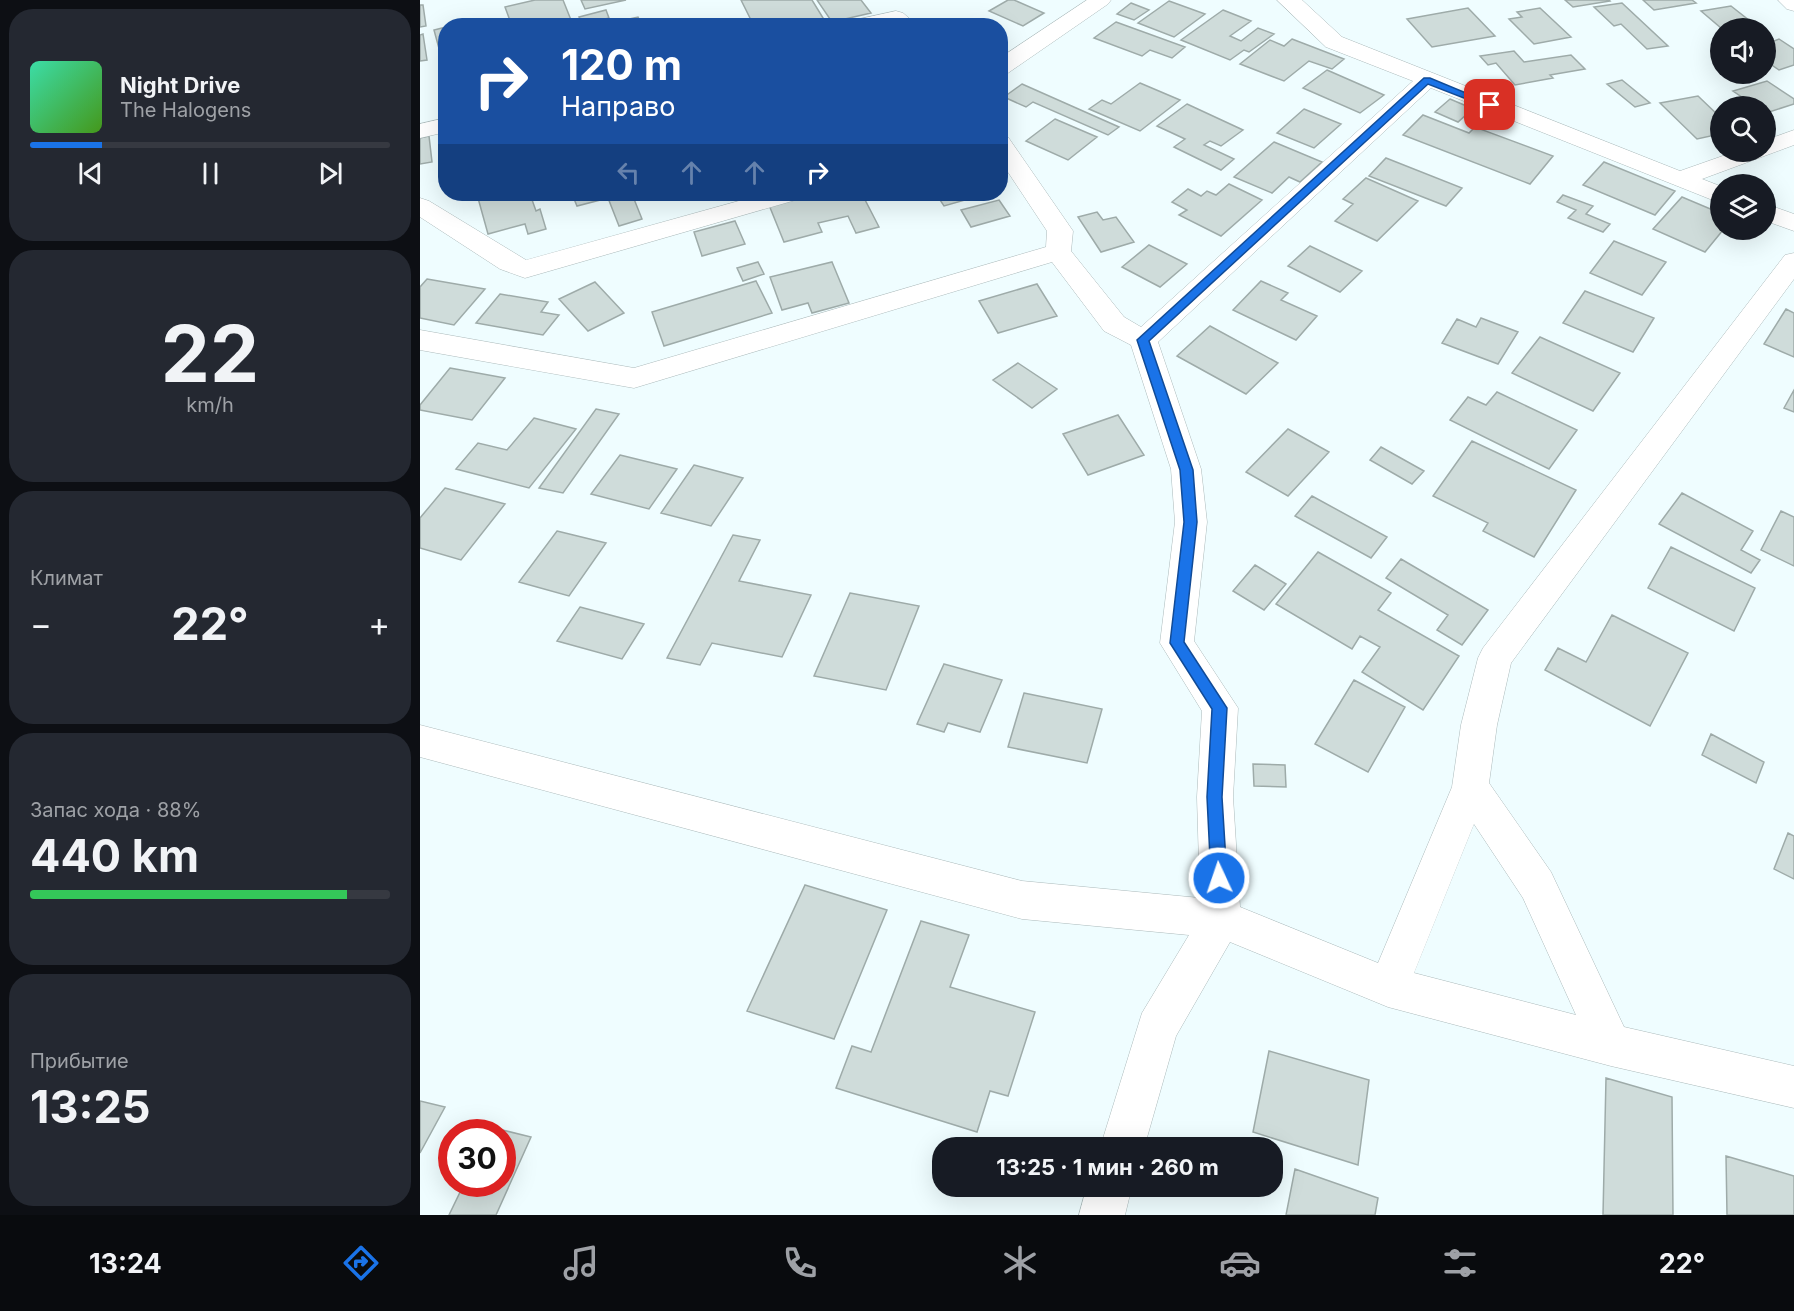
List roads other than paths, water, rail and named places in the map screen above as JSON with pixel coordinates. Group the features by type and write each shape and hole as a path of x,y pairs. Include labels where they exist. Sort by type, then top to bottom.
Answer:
{"street":[{"path":"1008,63 1101,0"},
{"path":"1296,0 1314,25 1334,42 1710,191"},
{"path":"1788,0 1794,4"},
{"path":"1143,340 1427,80"},
{"path":"420,131 438,127"},
{"path":"1776,144 1794,137"},
{"path":"1008,154 1060,231 1058,252 1114,324 1143,340 1186,470 1191,522 1177,643 1220,708 1215,797 1221,919 1157,1028 1125,1137"},
{"path":"1680,179 1727,162"},
{"path":"420,206 509,263 525,269 765,201"},
{"path":"1776,216 1794,223"},
{"path":"420,340 634,378 1058,252"},
{"path":"1388,987 1470,787 1479,725 1495,658 1794,261"},
{"path":"420,741 1022,900 1221,919 1388,987 1611,1045 1794,1087"},
{"path":"1470,787 1538,885 1611,1045"},
{"path":"1102,1215 1107,1197"}]}
